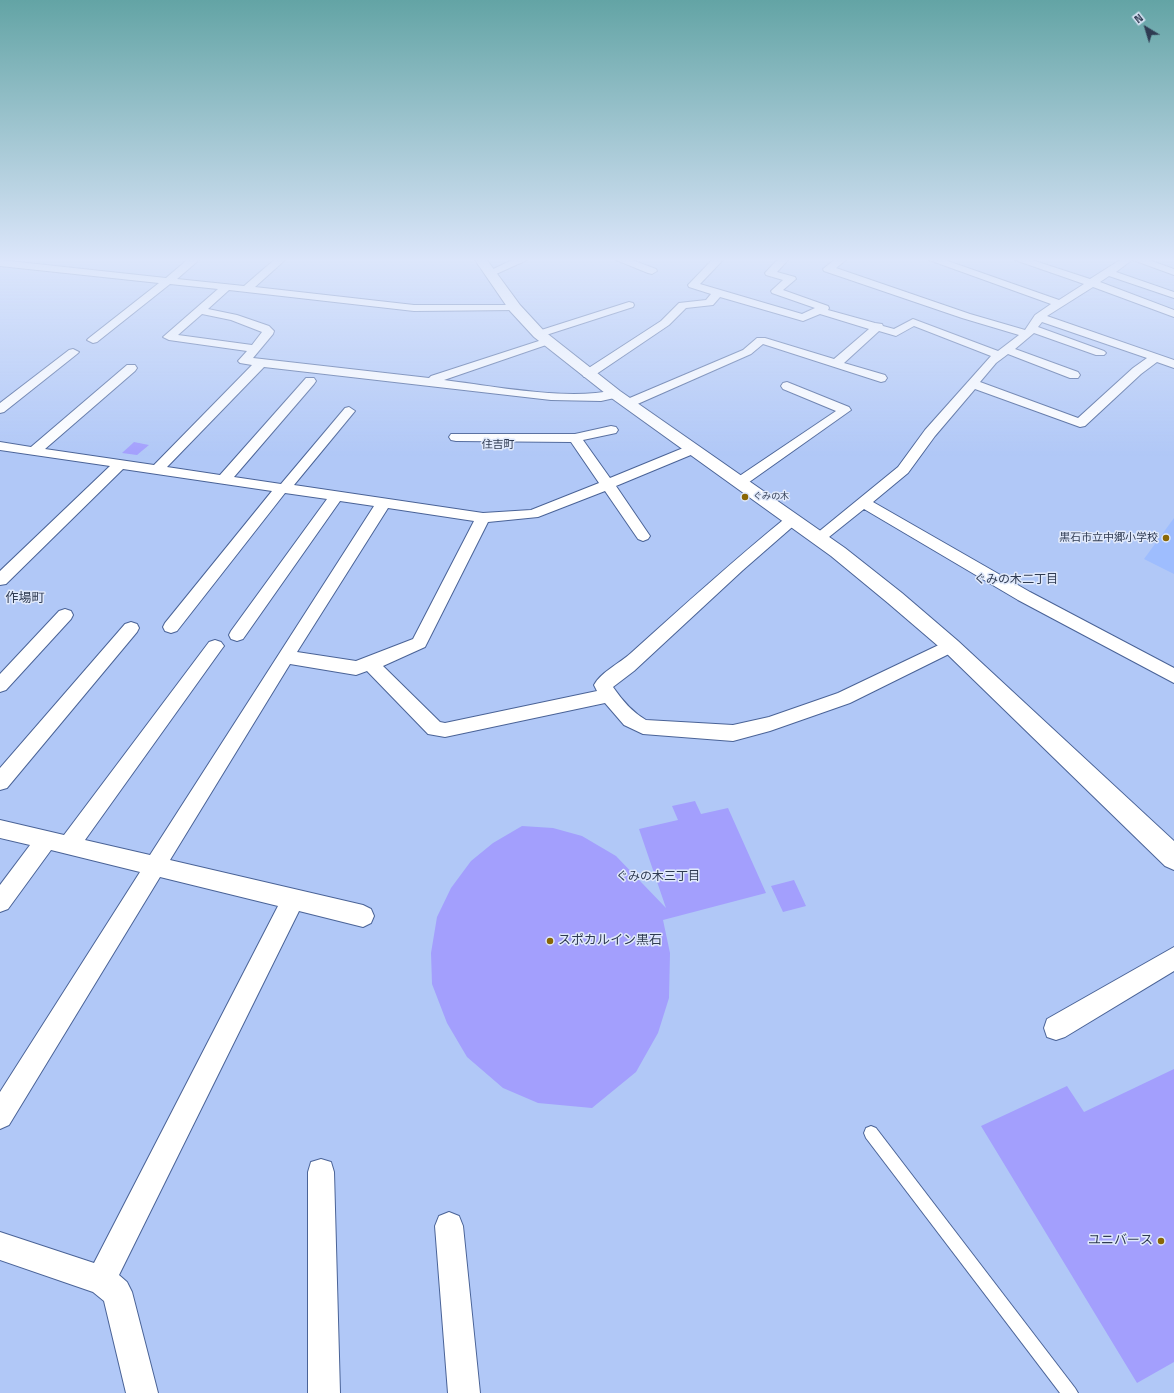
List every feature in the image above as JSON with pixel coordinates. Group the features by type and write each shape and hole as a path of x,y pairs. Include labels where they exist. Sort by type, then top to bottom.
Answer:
{"street":[{"path":"93,340 112,325"},
{"path":"184,325 169,337 255,349"},
{"path":"257,325 266,328 268,331 267,334 244,361 552,396 601,397 615,394"},
{"path":"531,325 544,338 588,374 628,404 793,519 889,593 951,646 1174,858"},
{"path":"428,382 577,325"},
{"path":"588,374 662,325"},
{"path":"874,325 896,332 908,325"},
{"path":"922,325 1074,375"},
{"path":"1004,325 1030,331 1100,353"},
{"path":"819,538 903,470 930,433 973,384 1003,352 1030,331 1034,325"},
{"path":"1062,325 1174,364"},
{"path":"836,364 878,326"},
{"path":"628,404 746,352 761,340 881,378"},
{"path":"0,409 74,352"},
{"path":"973,384 1080,424 1137,371 1155,358"},
{"path":"156,470 261,363"},
{"path":"34,451 131,368"},
{"path":"223,480 310,381"},
{"path":"740,482 845,410 787,386"},
{"path":"171,627 282,489 349,410"},
{"path":"456,437 575,438 611,430"},
{"path":"575,438 643,536"},
{"path":"0,446 483,518 533,514 608,485 693,449"},
{"path":"0,580 120,464"},
{"path":"237,636 336,497"},
{"path":"863,502 1024,596 1174,676"},
{"path":"0,1116 285,657 383,504"},
{"path":"285,657 356,668 370,664 419,643 483,518"},
{"path":"793,519 737,566 628,666 603,685 609,695 632,722 643,727 733,732 770,724 844,698 951,646"},
{"path":"0,685 64,615"},
{"path":"0,782 131,628"},
{"path":"68,846 215,646"},
{"path":"370,664 435,729 445,730 609,695"},
{"path":"1,831 46,840 363,916"},
{"path":"0,902 46,840"},
{"path":"101,1280 293,899"},
{"path":"1056,1028 1174,958"},
{"path":"321,1172 324,1393"},
{"path":"449,1226 464,1393"},
{"path":"0,1246 101,1280 117,1292 142,1393"}],"lane":[{"path":"871,1133 1070,1393"}],"shaded area":[{"name":"黒石市立中郷小学校","path":"1174,518 1174,574 1144,559"}],"building":[{"path":"134,442 149,445 137,455 122,453"},
{"path":"695,801 701,814 728,808 766,893 663,920 670,953 669,998 658,1033 636,1072 592,1108 538,1103 503,1088 467,1057 447,1023 432,984 431,953 437,917 451,888 471,861 493,843 522,826 553,828 582,836 616,856 666,908 639,829 678,820 672,806"},
{"path":"794,880 806,906 783,912 771,886"},
{"path":"1174,1069 1174,1362 1137,1383 981,1126 1067,1086 1084,1112"}],"place":[{"name":"ぐみの木","path":"745,497"},
{"name":"黒石市立中郷小学校","path":"1166,538"},
{"name":"スポカルイン黒石","path":"550,941"},
{"name":"ユニバース","path":"1161,1241"}],"district":[{"name":"住吉町","path":"498,445"},
{"name":"ぐみの木二丁目","path":"1016,580"},
{"name":"作場町","path":"25,599"},
{"name":"ぐみの木三丁目","path":"658,877"}]}
